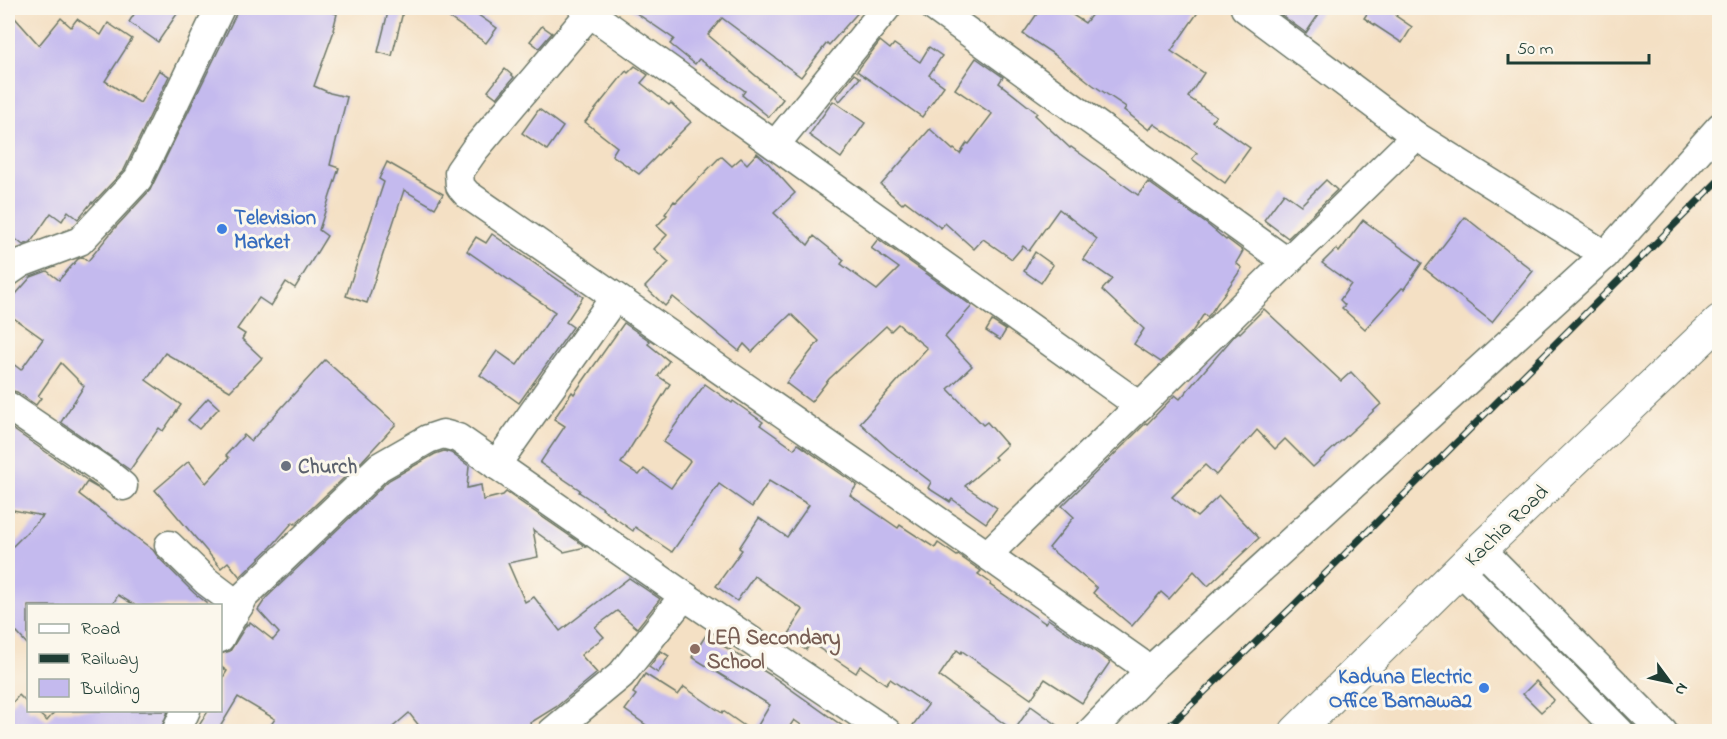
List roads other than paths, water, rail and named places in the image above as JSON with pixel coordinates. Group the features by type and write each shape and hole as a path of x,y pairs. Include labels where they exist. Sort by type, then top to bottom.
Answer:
{"main road":[{"name":"Kachia Road","path":"1296,732 1470,560 1719,321"}],"street":[{"path":"12,263 80,241 138,179 220,8"},
{"path":"775,145 886,8"},
{"path":"935,8 1287,262"},
{"path":"1245,8 1416,136 1605,255"},
{"path":"1140,406 587,10 459,172 460,186 467,194 1150,670"},
{"path":"1091,732 1150,670 1605,255 1719,128"},
{"path":"987,555 1416,136"},
{"path":"496,465 615,297"},
{"path":"8,406 123,486"},
{"path":"222,634 244,597 379,467 428,439 443,435 458,438 686,597 887,732"},
{"path":"169,544 206,580 239,606"},
{"path":"1470,560 1620,732"},
{"path":"1470,560 1663,732"},
{"path":"552,732 621,675 680,601 686,597"},
{"path":"176,732 186,712"}],"railway":[{"path":"1163,732 1292,607 1720,179"}],"place":[{"name":"Television Market","path":"222,229"},
{"name":"Church","path":"286,466"},
{"name":"LEA Secondary School","path":"695,649"},
{"name":"Kaduna Electric Office Barnawa2","path":"1484,688"}]}
